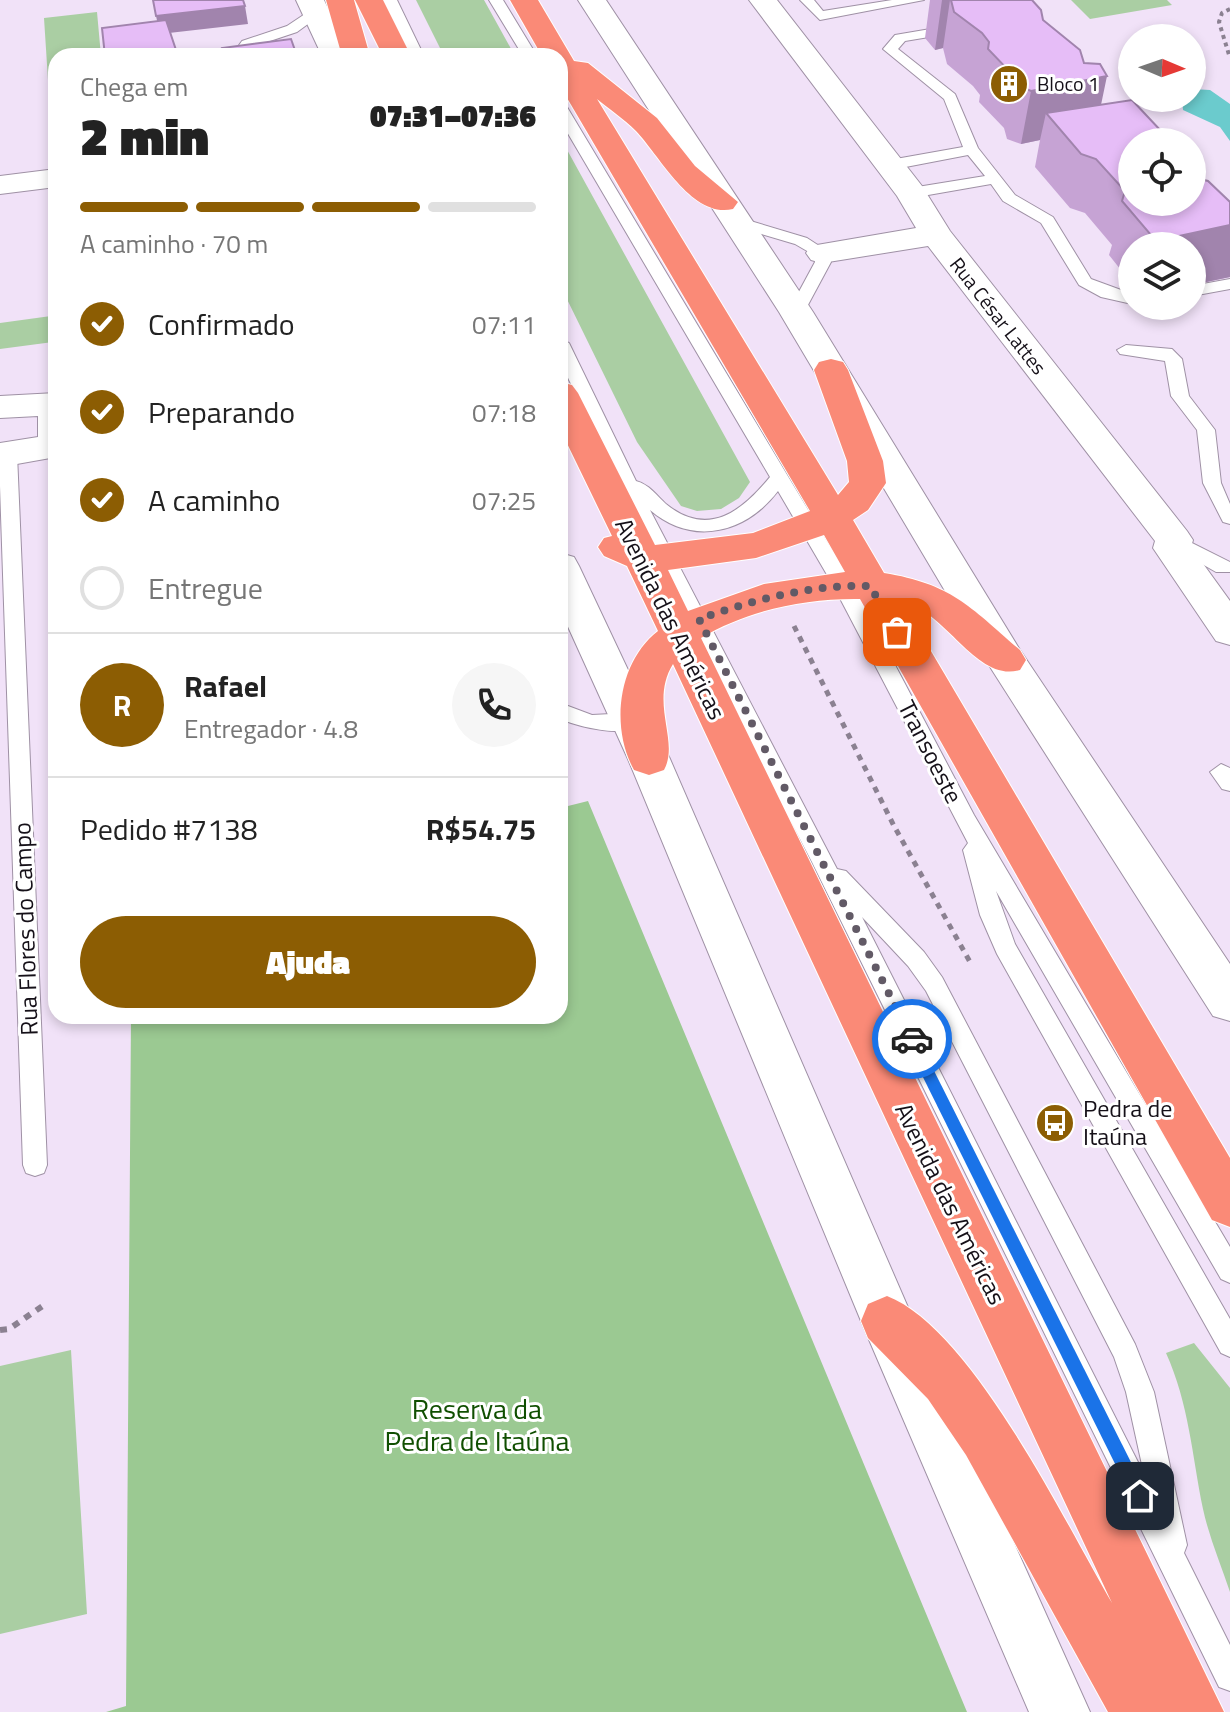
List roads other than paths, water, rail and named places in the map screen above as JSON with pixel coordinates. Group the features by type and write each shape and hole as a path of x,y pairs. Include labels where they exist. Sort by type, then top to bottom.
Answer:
{"highway":[{"path":"369,0 393,48"},
{"path":"524,0 545,48"},
{"path":"322,4 351,48"},
{"path":"568,68 646,124 684,173 729,212"},
{"path":"568,88 856,586 1230,1204"},
{"path":"568,464 588,511 607,542 652,558 756,545 820,522 855,501 868,483 865,461 831,370"},
{"name":"Avenida das Américas","path":"568,407 687,626 1194,1712"},
{"path":"640,740 645,675 657,654 687,626 740,605 856,586 916,592 934,600 1006,660"},
{"path":"887,1321 947,1381 985,1436 1141,1712"}],"main road":[{"path":"592,0 796,312 1006,660 1230,1002"},
{"name":"Rua César Lattes","path":"763,0 911,193 936,235 1174,540 1172,548 1230,631"},
{"path":"322,4 334,48"},
{"path":"0,185 48,179"},
{"path":"822,253 936,235"},
{"path":"0,409 48,405"},
{"path":"4,454 48,446"},
{"path":"568,583 640,740 887,1321 1060,1712"}],"lane":[{"path":"390,0 413,48"},
{"path":"496,0 542,48"},
{"path":"807,0 820,16 917,0"},
{"path":"244,48 247,44 292,29 322,4"},
{"path":"971,26 900,38 890,49 901,62 937,83 948,95 957,109 963,138 1009,198 1047,220 1085,282 1118,296"},
{"path":"568,120 780,477 820,522"},
{"path":"890,165 972,150"},
{"path":"911,193 995,179"},
{"path":"729,212 801,241 822,253 823,262 796,312"},
{"path":"1206,288 1230,284"},
{"path":"1126,350 1166,353 1173,359 1173,377 1184,402 1198,414 1206,430 1209,482 1230,518"},
{"path":"568,359 627,479 652,558"},
{"name":"Rua Flores do Campo","path":"4,454 35,1165"},
{"path":"627,479 666,513 689,522 713,524 733,521 754,509 780,477"},
{"path":"1174,540 1226,565 1218,585 1230,604"},
{"name":"Transoeste","path":"856,586 966,820 1230,1271"},
{"path":"687,626 823,862 1230,1676"},
{"path":"568,714 640,740"},
{"path":"966,820 991,915 1005,947 1230,1344"},
{"path":"823,862 916,959 934,984 1126,1353 1140,1392 1181,1579"}],"place":[{"name":"Bloco 1","path":"1009,84"},
{"name":"Pedra de Itaúna","path":"1055,1123"}],"park label":[{"name":"Reserva da Pedra de Itaúna","path":"477,1425"}]}
